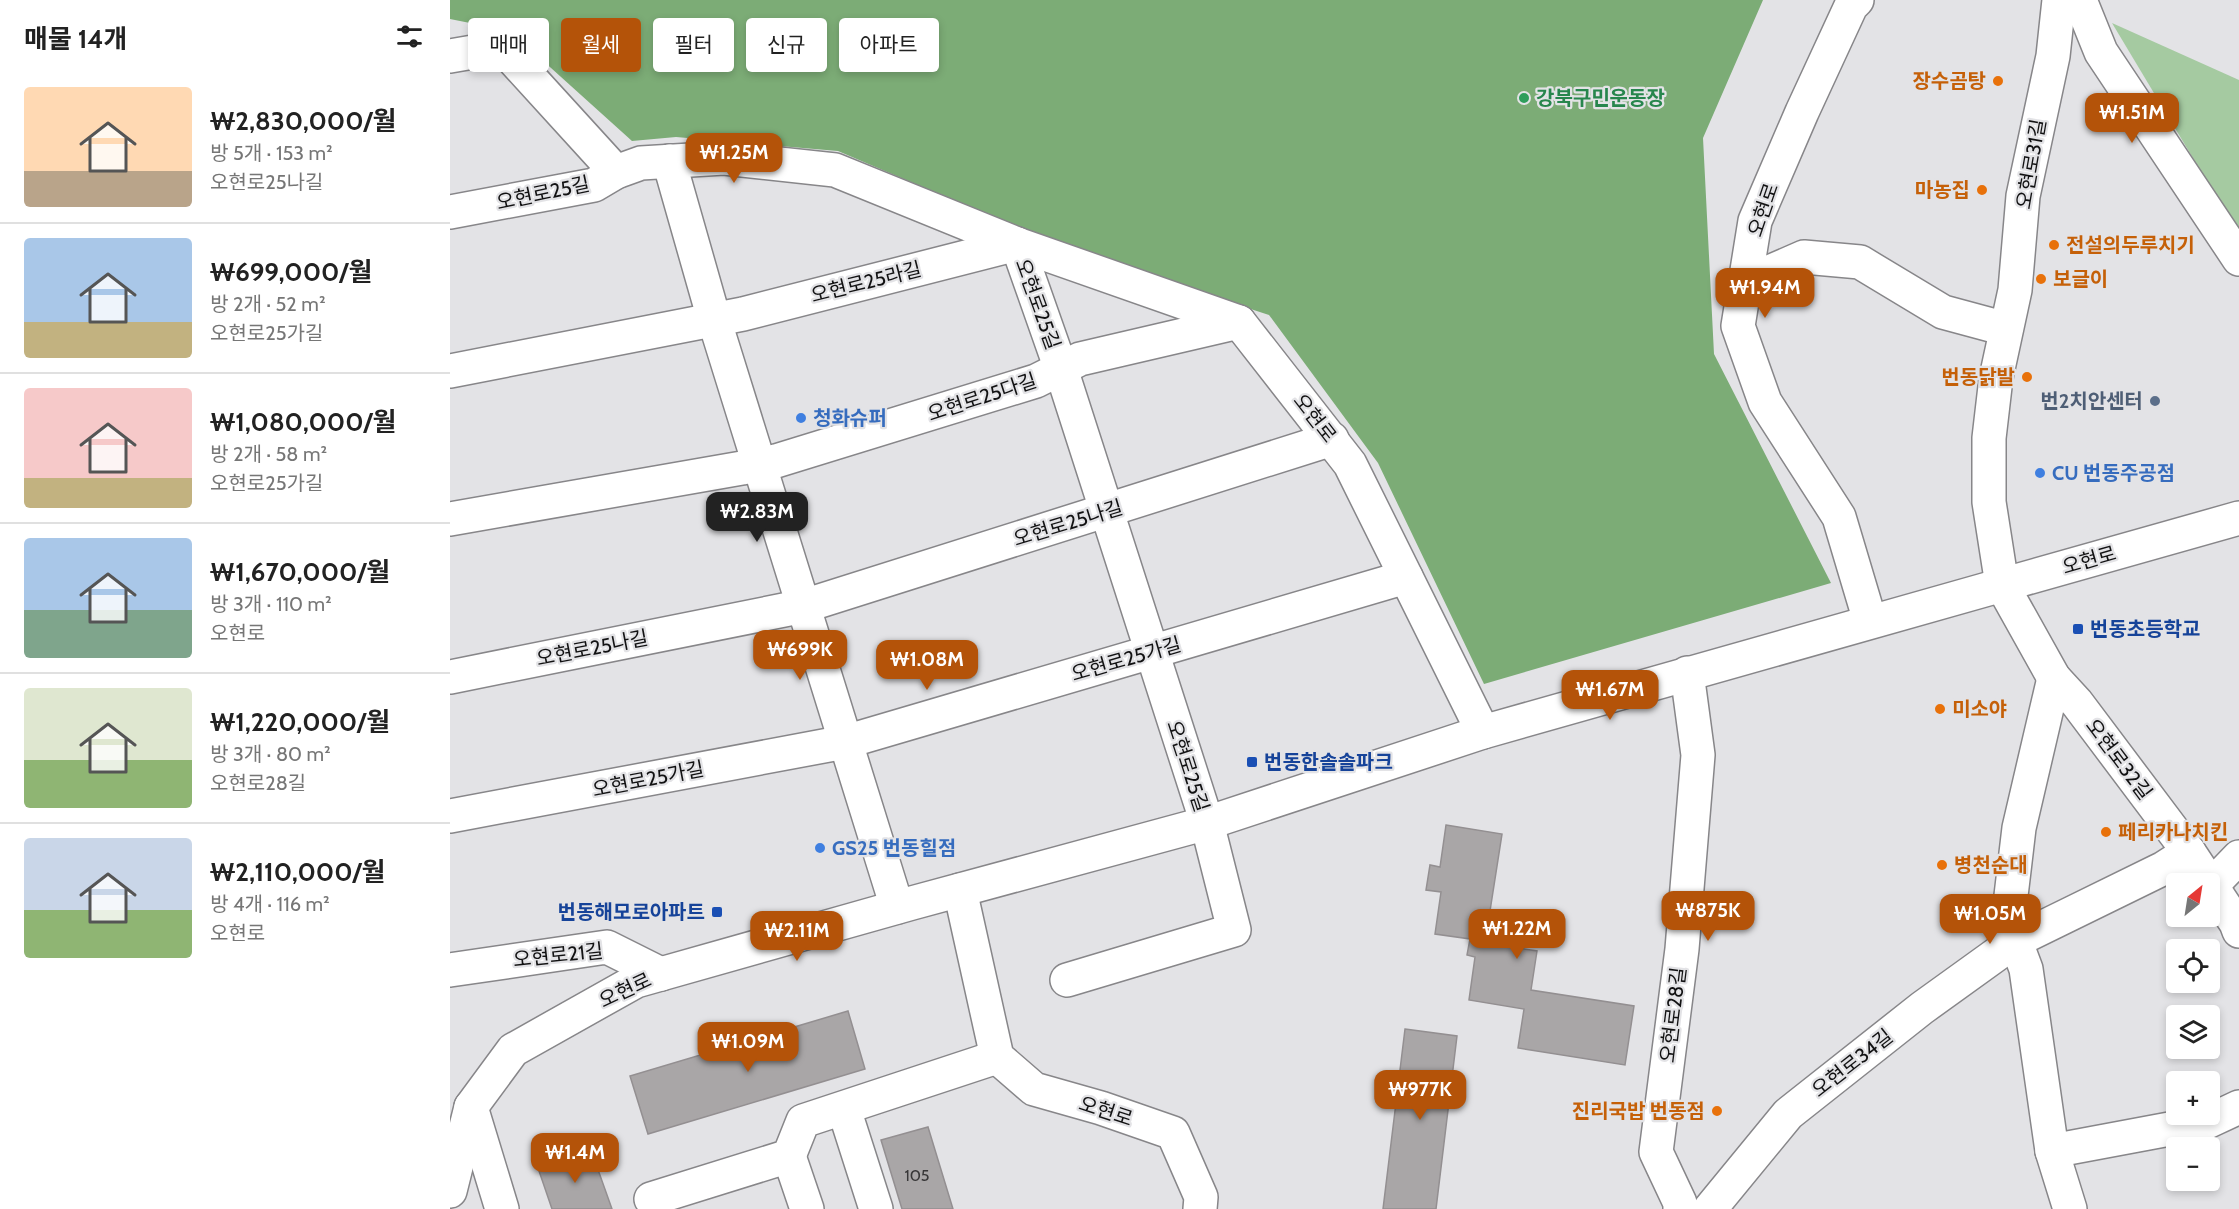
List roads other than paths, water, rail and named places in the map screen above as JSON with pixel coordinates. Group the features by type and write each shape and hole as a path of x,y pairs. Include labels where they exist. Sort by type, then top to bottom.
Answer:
{"street":[{"name":"오현로","path":"1857,0 1851,6 1802,112 1755,221 1738,326 1765,402 1839,517 1870,621"},
{"name":"오현로31길","path":"2002,585 1989,502 1989,438 1996,378 2015,290 2023,196 2053,56 2059,0"},
{"path":"2080,0 2101,52 2239,259"},
{"path":"450,56 501,47 616,172"},
{"name":"오현로25길","path":"450,212 594,185 616,172 641,163 724,158 835,170 1017,244 1061,369 1207,823"},
{"path":"669,161 714,319 897,907"},
{"path":"1017,244 1239,322"},
{"name":"오현로25라길","path":"450,371 743,314 1017,244"},
{"path":"1744,282 1804,257 1860,262 1943,312 2006,329"},
{"name":"오현로","path":"1239,322 1350,464 1482,732"},
{"name":"오현로25다길","path":"450,519 759,465 1036,381 1080,359 1239,322"},
{"name":"오현로25나길","path":"450,677 804,606 1332,439"},
{"name":"오현로","path":"450,1191 471,1107 513,1050 636,981 1207,823 1482,732 1687,673 2002,585 2238,523"},
{"name":"오현로25가길","path":"450,816 845,742 1406,577"},
{"name":"오현로32길","path":"2002,585 2054,678 2077,703 2203,873"},
{"name":"오현로28길","path":"1680,1209 1680,1203 1656,1152 1682,949 1698,755 1687,673"},
{"path":"2054,678 2019,828 2008,921 2026,969 2052,1150 2070,1209"},
{"path":"1067,980 1234,930 1207,823"},
{"name":"오현로34길","path":"1710,1209 1788,1114 1922,1008 2015,941 2164,868 2189,852"},
{"path":"2220,877 2239,857"},
{"path":"807,1209 789,1156 803,1121 997,1057 960,890"},
{"name":"오현로32길","path":"2220,899 2236,922 2239,932"},
{"name":"오현로21길","path":"450,970 607,947 661,974"},
{"name":"오현로","path":"997,1057 1034,1089 1101,1108 1173,1133 1201,1197 1200,1209"},
{"path":"471,1107 502,1209"},
{"path":"2052,1150 2207,1122 2239,1107"},
{"path":"844,1109 876,1209"},
{"path":"651,1199 789,1156"}],"place":[{"name":"장수곰탕","path":"1998,81"},
{"name":"강북구민운동장","path":"1524,98"},
{"name":"마농집","path":"1982,190"},
{"name":"전설의두루치기","path":"2054,245"},
{"name":"보글이","path":"2041,279"},
{"name":"번동닭발","path":"2027,377"},
{"name":"번2치안센터","path":"2155,401"},
{"name":"청화슈퍼","path":"801,418"},
{"name":"CU 번동주공점","path":"2040,473"},
{"name":"번동초등학교","path":"2078,629"},
{"name":"미소야","path":"1940,709"},
{"name":"번동한솔솔파크","path":"1252,762"},
{"name":"페리카나치킨","path":"2106,832"},
{"name":"GS25 번동힐점","path":"820,848"},
{"name":"병천순대","path":"1942,865"},
{"name":"번동해모로아파트","path":"717,912"},
{"name":"진리국밥 번동점","path":"1717,1111"}]}
